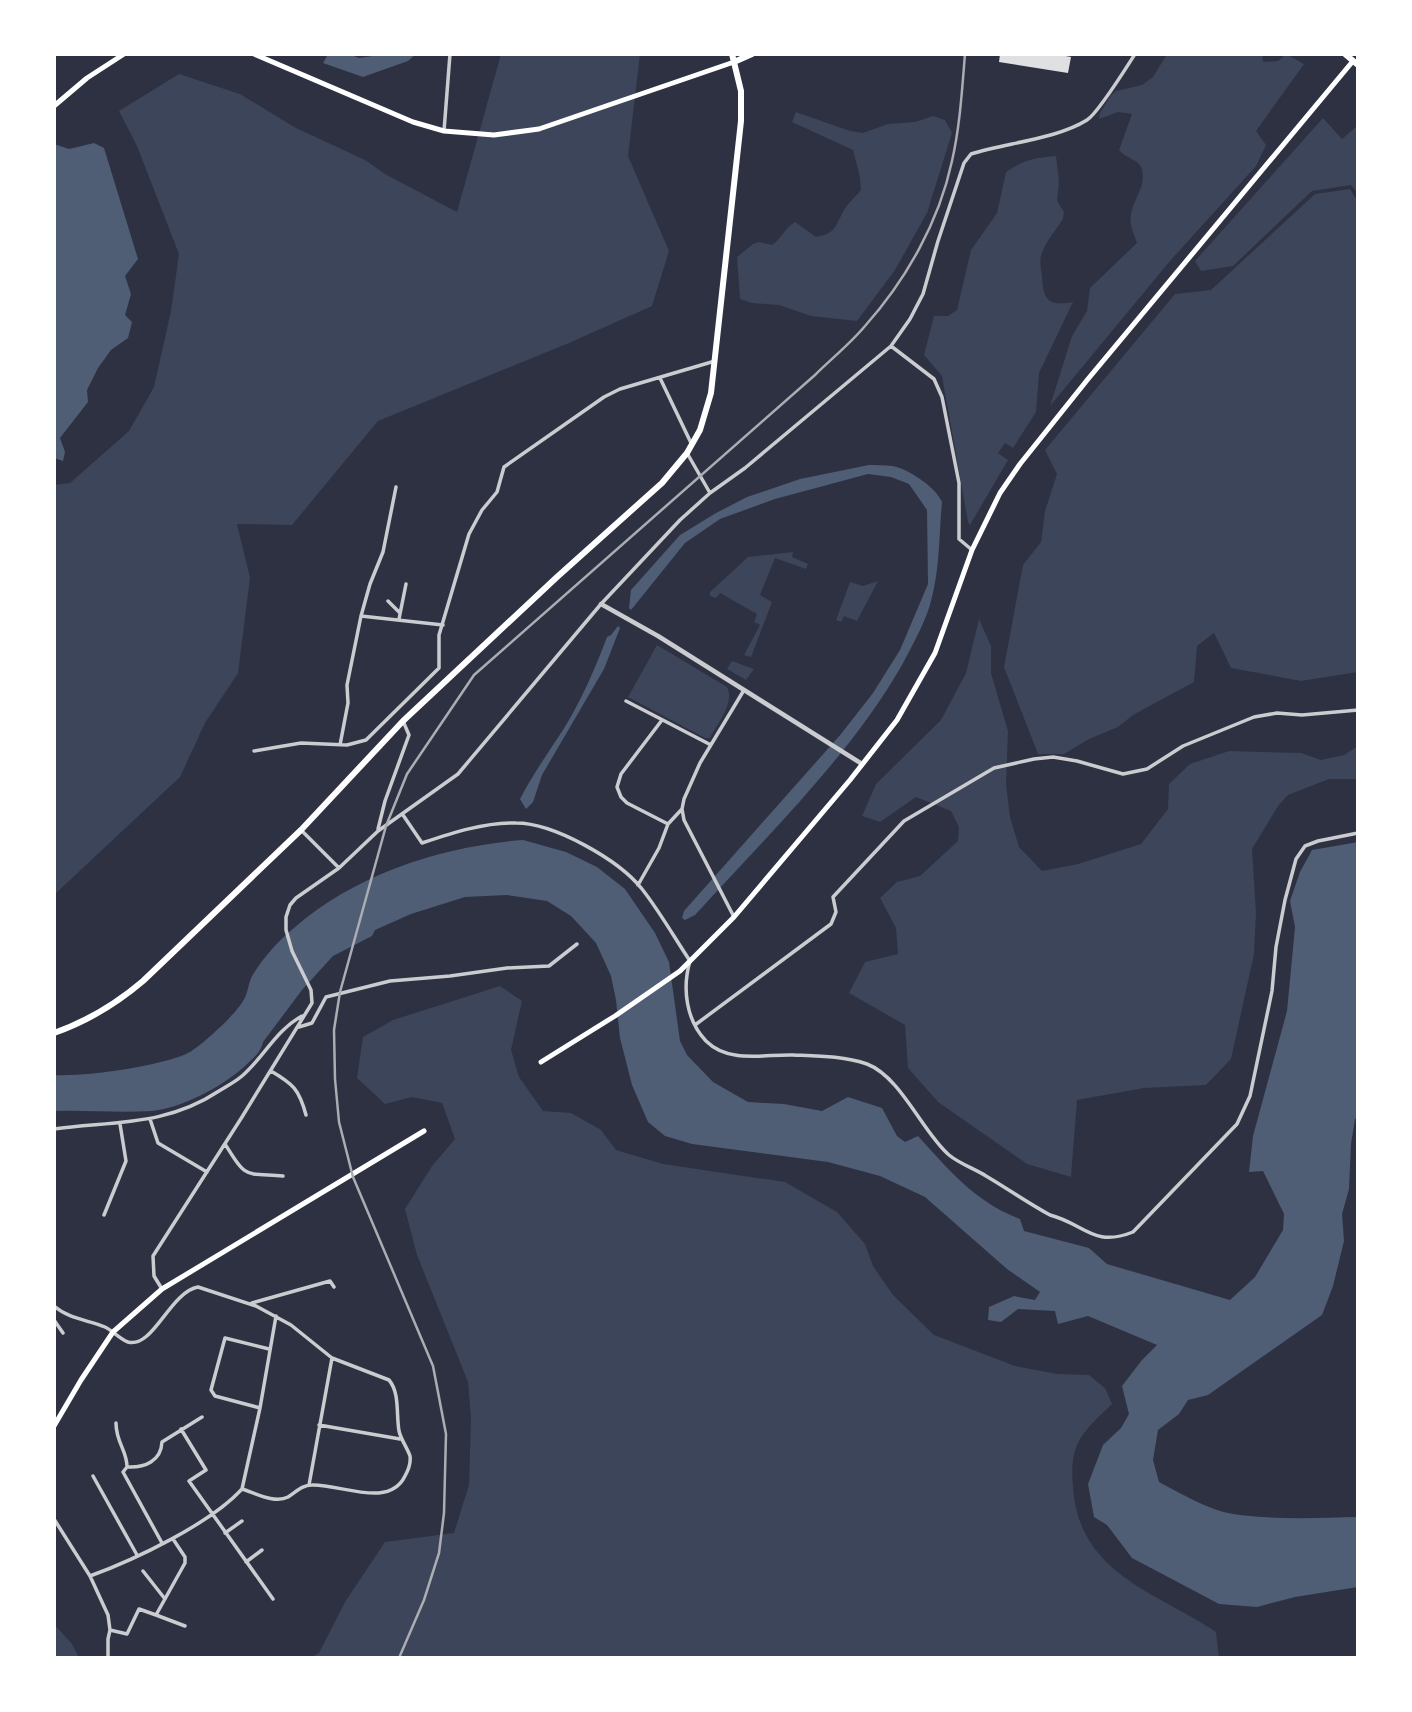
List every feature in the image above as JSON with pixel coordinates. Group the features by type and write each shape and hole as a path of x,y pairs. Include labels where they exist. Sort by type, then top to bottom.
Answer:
{"highway":[{"path":"54,1033 93,1017 127,995 301,830 403,721 557,577 662,484 687,453 700,430 709,403 716,361 741,121 741,91 733,58 752,54"},
{"path":"1345,54 1356,63"}],"main road":[{"path":"54,106 93,73 124,54"},
{"path":"254,54 381,110 443,131 494,135 539,129 733,58"},
{"path":"541,1062 680,971 734,917 862,764 897,720 935,653 972,550 1000,494 1041,436 1356,63"},
{"path":"54,1426 113,1332 162,1289 424,1131"}],"street":[{"path":"443,131 450,54"},
{"path":"162,1289 154,1276 153,1256 312,1003 311,990 292,951 286,930 290,905 339,868 378,831 458,774 601,604 680,520 891,346 923,294 964,163 971,154 1058,132 1087,120 1097,110 1135,54"},
{"path":"891,346 933,379 942,397 959,483 959,539 972,550"},
{"path":"254,751 301,743 340,745 366,740 439,668 439,635 469,534 496,492 504,467 604,397 620,389 716,361"},
{"path":"660,378 692,445"},
{"path":"687,453 710,493"},
{"path":"340,745 348,703 347,685 361,616 383,552 396,487"},
{"path":"399,619 406,584"},
{"path":"388,601 400,612"},
{"path":"601,604 862,764"},
{"path":"361,616 443,625"},
{"path":"638,885 659,848 668,824 682,809 700,763 744,690"},
{"path":"626,701 711,745"},
{"path":"695,1025 831,925 836,912 833,897 904,821 994,768 1053,757 1123,774 1147,769 1184,746 1254,717 1277,713 1302,715 1358,710"},
{"path":"662,720 621,774 617,787 627,803 668,824"},
{"path":"378,831 385,801 400,767 409,735 403,721"},
{"path":"682,809 684,820 734,917"},
{"path":"402,816 422,843 458,831 519,822 551,831 611,862 638,885 690,961 686,998 695,1025 707,1042 726,1054 851,1059 872,1066 890,1081 949,1155 1050,1215 1066,1219 1082,1231 1103,1238 1118,1238 1133,1232 1237,1124 1250,1096 1272,990 1276,947 1285,900 1296,859 1305,846 1358,833"},
{"path":"301,830 339,868"},
{"path":"297,1027 312,1023 326,997 340,992 390,981 549,966 577,944"},
{"path":"54,1129 150,1119 200,1103 242,1077 289,1023 305,1015"},
{"path":"271,1071 291,1083 302,1101 306,1115"},
{"path":"150,1119 158,1143 207,1172"},
{"path":"104,1215 126,1161 120,1124"},
{"path":"225,1144 241,1169 248,1174 283,1176"},
{"path":"250,1304 330,1281 334,1287"},
{"path":"54,1306 127,1341 140,1342 181,1295 198,1287 250,1304 276,1316 332,1358 389,1380 395,1387 400,1439 410,1455 410,1467 401,1486 392,1492 379,1494 309,1485 286,1499 275,1499 242,1489"},
{"path":"90,1576 173,1539 242,1489 276,1316"},
{"path":"54,1321 63,1333"},
{"path":"260,1408 215,1395 211,1390 225,1338 269,1349"},
{"path":"309,1485 332,1358"},
{"path":"127,1467 139,1468 155,1459 162,1451 162,1442 202,1417"},
{"path":"116,1423 116,1437 127,1459 127,1467 123,1472 162,1543"},
{"path":"319,1425 400,1439"},
{"path":"181,1429 206,1470 189,1481 272,1599"},
{"path":"93,1476 137,1555"},
{"path":"54,1519 90,1576 108,1615 108,1658"},
{"path":"225,1533 242,1521"},
{"path":"156,1615 185,1563 185,1557 173,1539"},
{"path":"246,1562 262,1550"},
{"path":"143,1571 165,1599"},
{"path":"110,1630 127,1634 139,1609 185,1626"}],"shaded area":[{"path":"324,54 349,54 359,58 386,54 416,54 408,61 363,77 323,63 327,56"},
{"path":"501,54 640,54 628,156 669,251 652,306 378,421 292,525 237,524 250,578 238,673 205,723 180,777 54,895 54,485 70,483 129,431 154,387 171,311 179,254 137,146 119,111 179,74 240,94 296,128 365,160 385,174 457,212"},
{"path":"1167,54 1262,54 1263,62 1278,61 1286,54 1304,64 1256,131 1266,145 1256,166 1170,261 1050,406 1072,336 1087,311 1090,288 1137,243 1131,219 1143,174 1139,164 1119,150 1132,114 1118,112 1099,119 1100,113 1116,91 1142,85 1153,77"},
{"path":"796,112 863,133 888,124 915,122 933,116 945,120 952,133 927,213 895,270 857,321 811,316 779,305 752,303 740,299 737,257 753,244 759,242 772,245 795,222 816,237 827,234 834,229 847,206 861,190 853,150 792,122"},
{"path":"1323,118 1342,139 1358,125 1358,194 1351,185 1312,191 1233,266 1201,271 1195,261"},
{"path":"94,143 104,148 138,259 125,276 131,294 125,315 132,322 128,338 111,350 98,368 87,390 88,402 60,438 65,452 63,461 54,458 54,144 69,149"},
{"path":"1056,156 1059,181 1057,201 1064,212 1063,219 1046,244 1040,264 1048,300 1058,303 1073,302 1039,373 1036,412 1013,448 1005,443 998,453 1008,460 970,525 942,376 924,355 934,316 948,316 957,310 971,250 997,213 1006,172 1030,160"},
{"path":"1350,189 1358,202 1358,672 1301,681 1231,668 1214,633 1197,646 1194,682 1133,715 1118,727 1089,739 1064,754 1038,754 1004,667 1023,565 1041,542 1045,511 1057,474 1045,450 1175,294 1211,290 1315,194"},
{"path":"869,465 892,466 905,470 927,485 942,502 937,573 927,614 902,665 881,699 832,764 695,915 685,920 682,918 684,911 841,734 873,693 900,650 928,584 927,510 909,484 891,477 868,474 775,499 720,519 685,543 631,610 631,590 680,535 716,513 747,497 800,479"},
{"path":"793,552 792,557 808,564 806,569 775,558 760,595 772,602 751,657 744,655 760,625 754,622 757,614 720,593 716,598 710,596 710,592 748,557"},
{"path":"878,581 857,621 844,616 841,622 836,620 850,582 863,586"},
{"path":"979,619 991,646 991,673 1008,731 1006,784 1010,817 1019,847 1042,871 1078,864 1141,844 1168,809 1169,784 1190,764 1229,751 1301,753 1321,760 1344,755 1358,746 1358,779 1329,779 1288,795 1278,806 1252,849 1256,913 1254,954 1231,1059 1206,1085 1144,1088 1077,1100 1071,1177 1027,1164 938,1102 908,1068 905,1025 849,993 865,962 898,954 896,928 880,898 897,882 920,876 958,841 959,827 951,811 916,797 880,822 862,816 876,784 941,720 966,673"},
{"path":"618,626 620,628 604,669 542,775 533,802 526,809 520,799 576,708 607,637"},
{"path":"657,645 727,687 727,706 710,738 705,738 628,697"},
{"path":"732,661 754,669 746,680 727,669"},
{"path":"523,840 566,852 597,867 625,889 655,933 669,962 680,1041 687,1055 713,1082 748,1102 784,1104 822,1111 848,1097 882,1108 897,1136 905,1142 918,1136 952,1173 976,1194 989,1204 1020,1219 1024,1231 1089,1248 1107,1264 1230,1300 1255,1277 1283,1230 1284,1214 1263,1171 1249,1172 1253,1136 1287,1011 1295,927 1290,901 1300,872 1312,850 1358,842 1358,1117 1355,1119 1351,1144 1349,1189 1342,1214 1344,1241 1333,1286 1322,1315 1208,1395 1188,1400 1179,1414 1158,1430 1153,1460 1159,1482 1195,1501 1224,1512 1280,1518 1358,1517 1358,1587 1295,1597 1257,1607 1219,1604 1132,1558 1107,1525 1094,1517 1088,1484 1103,1445 1121,1428 1129,1414 1122,1386 1157,1345 1088,1316 1058,1324 1055,1311 1018,1309 1001,1322 988,1320 989,1307 1014,1296 1035,1300 1040,1292 1007,1269 925,1197 880,1176 828,1162 692,1144 665,1136 648,1122 632,1085 620,1038 611,976 596,943 571,916 547,901 507,895 465,897 411,914 375,930 372,936 333,956 302,990 263,1042 258,1053 244,1067 213,1089 188,1101 152,1111 54,1111 54,1075 143,1066 190,1052 239,1007 252,976 277,944 318,909 344,892 401,866 431,856 493,843"},
{"path":"500,986 522,1001 511,1050 519,1077 543,1111 571,1113 601,1130 616,1150 663,1164 785,1182 837,1212 865,1244 873,1266 893,1295 934,1335 1015,1366 1057,1374 1089,1375 1105,1388 1112,1404 1085,1431 1073,1460 1073,1487 1078,1517 1089,1541 1124,1577 1216,1632 1219,1658 310,1658 319,1653 345,1602 385,1542 454,1533 469,1485 471,1418 468,1382 417,1255 405,1209 432,1166 455,1139 442,1103 412,1097 385,1104 357,1078 363,1037 393,1020"},
{"path":"54,1624 72,1644 79,1658 54,1658"}],"building":[{"path":"1000,54 1055,54 1071,57 1068,73 999,62"}],"railway":[{"path":"399,1658 424,1600 439,1553 444,1513 446,1434 433,1366 353,1177 339,1122 334,1030 340,992 386,826 407,774 474,675 815,375 853,339 880,308 907,270 939,206 957,135 965,54"}]}
